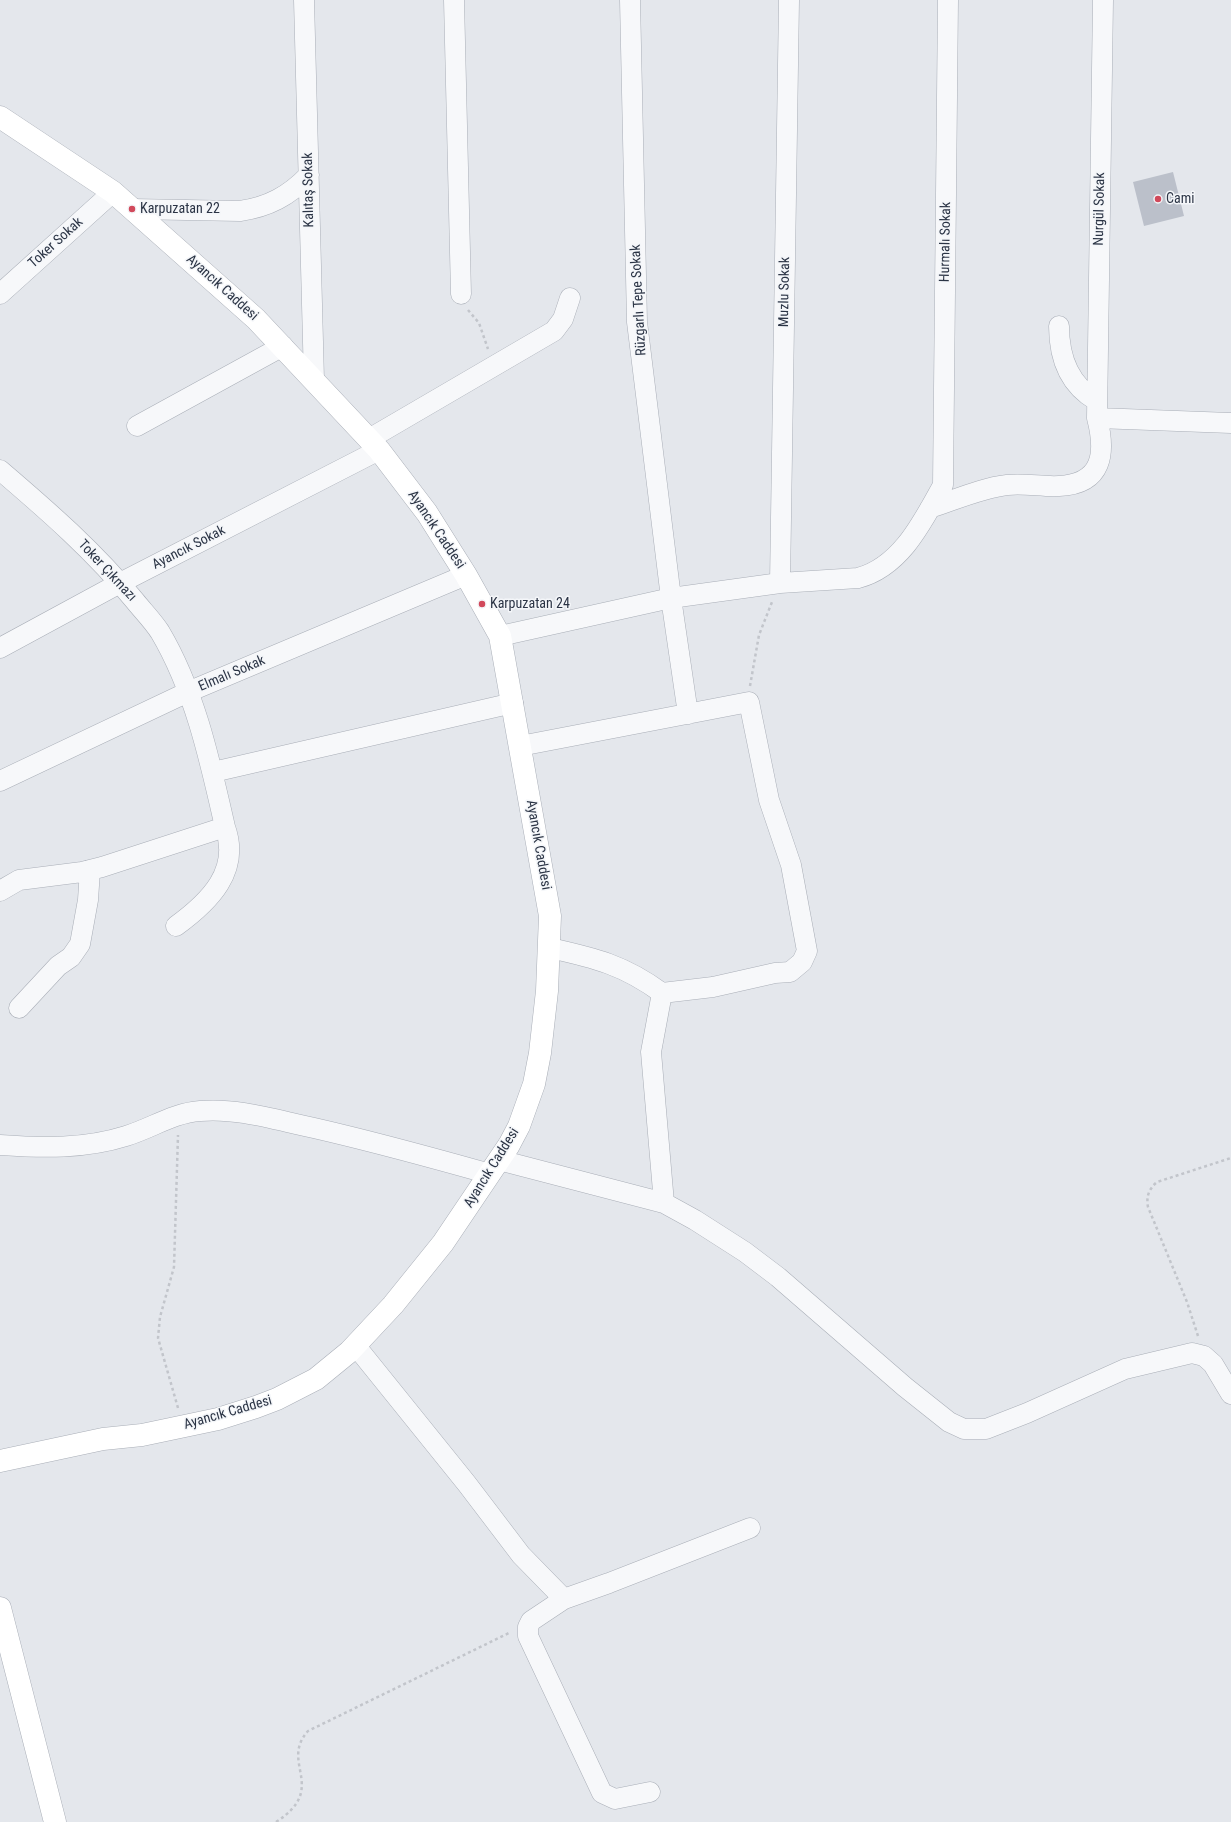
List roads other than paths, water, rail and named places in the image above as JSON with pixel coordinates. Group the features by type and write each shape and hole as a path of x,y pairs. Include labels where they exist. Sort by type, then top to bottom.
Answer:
{"street":[{"name":"Kalıtaş Sokak","path":"304,0 314,380"},
{"path":"454,0 461,294"},
{"name":"Rüzgarlı Tepe Sokak","path":"630,0 637,322 671,598 688,714"},
{"name":"Muzlu Sokak","path":"780,583 790,0"},
{"name":"Hurmalı Sokak","path":"930,508 943,485 948,0"},
{"name":"Nurgül Sokak","path":"930,508 1006,486 1060,486 1072,484 1087,478 1097,469 1101,458 1101,438 1097,409 1103,0"},
{"name":"Ayancık Caddesi","path":"0,117 113,192 256,319 374,444 427,512 466,575 500,636 550,916 550,948 544,1022 534,1084 519,1126 495,1167 420,1272 355,1345 316,1379 283,1396 218,1419 142,1435 103,1439 0,1461"},
{"path":"132,209 240,211 252,209 277,201 299,185 309,175"},
{"name":"Toker Sokak","path":"0,294 113,192"},
{"name":"Ayancık Sokak","path":"0,648 374,444 489,369 554,332 563,319 570,298"},
{"path":"1059,326 1061,354 1070,374 1097,409 1231,423"},
{"path":"137,426 283,346"},
{"name":"Toker Çıkmazı","path":"0,470 92,553 120,583 159,631 188,692 213,772 230,849 226,871 209,897 199,908 176,926"},
{"path":"500,636 671,598 780,583 858,578 876,572 893,560 917,530 930,508"},
{"name":"Elmalı Sokak","path":"0,780 188,692 466,575"},
{"path":"520,746 749,702 769,800 791,865 808,944 806,957 797,968 790,972 775,973 713,986 662,993 614,964 550,948"},
{"path":"213,772 513,703"},
{"path":"0,891 19,880 90,870 225,827"},
{"path":"19,1008 58,966 71,957 80,944 88,900 90,870"},
{"path":"662,993 651,1052 664,1203"},
{"path":"0,1144 60,1146 94,1144 129,1135 178,1114 214,1110 256,1116 664,1203 720,1236 778,1278 904,1387 949,1422 964,1429 986,1429 1027,1413 1125,1369 1192,1353 1204,1356 1213,1364 1231,1394"},
{"path":"355,1345 462,1478 521,1555 564,1599"},
{"path":"650,1792 615,1799 602,1793 528,1636 529,1624 564,1599 750,1528"},
{"path":"0,1608 55,1822"}],"place":[{"name":"Cami","path":"1158,199"},
{"name":"Karpuzatan 22","path":"132,209"},
{"name":"Karpuzatan 24","path":"482,604"}]}
